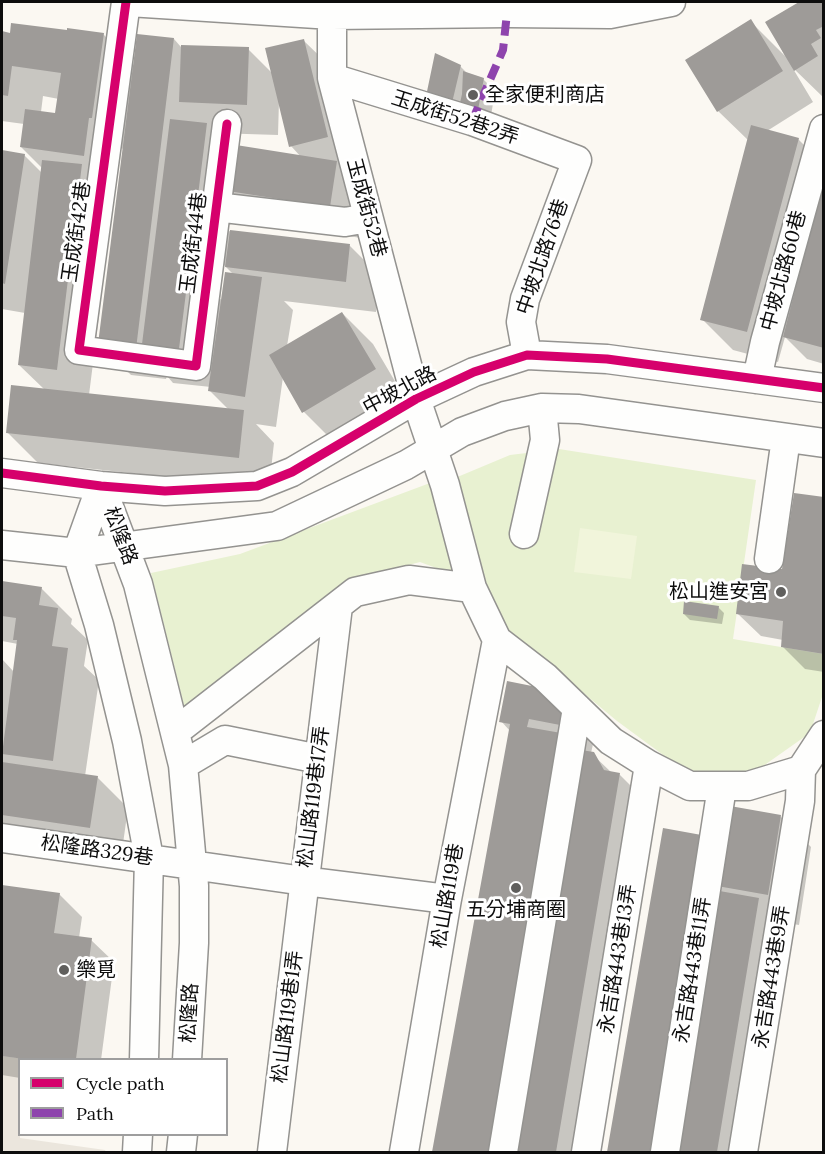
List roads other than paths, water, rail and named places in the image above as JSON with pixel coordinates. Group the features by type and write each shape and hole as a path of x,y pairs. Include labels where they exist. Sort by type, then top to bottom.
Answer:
{"street":[{"path":"127,2 332,15 610,14 671,2"},
{"name":"玉成街42巷","path":"127,2 79,350 196,366"},
{"name":"玉成街52巷","path":"332,15 333,78 368,218 416,399 434,449 472,588 497,640"},
{"name":"玉成街52巷2弄","path":"333,78 472,121 577,160"},
{"name":"玉成街44巷","path":"196,366 227,124"},
{"name":"中坡北路60巷","path":"757,379 765,342 824,129"},
{"name":"中坡北路76巷","path":"527,355 521,322 525,299 577,160"},
{"path":"216,207 345,222 368,218"},
{"name":"中坡北路","path":"2,473 101,486 165,491 257,486 292,472 416,399 474,372 527,355 607,359 824,388"},
{"path":"524,534 545,440 542,408"},
{"path":"2,545 77,553 277,526 406,465 462,432 505,416 542,408 579,409 824,443"},
{"path":"769,558 786,438"},
{"name":"松隆路","path":"101,486 138,584 183,765 193,865 194,943 187,1058"},
{"name":"松隆路","path":"77,553 101,486"},
{"path":"77,553 99,625 127,741 149,858 144,1058"},
{"path":"175,732 355,592 409,580 472,588"},
{"name":"松山路119巷17弄","path":"338,606 304,881 447,899"},
{"path":"497,640 545,677 610,741 690,786 748,786 801,770 824,735"},
{"name":"松山路119巷","path":"405,1152 447,899 497,640"},
{"path":"503,1152 577,708"},
{"path":"183,765 225,740 319,759"},
{"name":"永吉路443巷13弄","path":"586,1152 649,765"},
{"name":"永吉路443巷9弄","path":"743,1152 800,801 801,770"},
{"name":"永吉路443巷11弄","path":"665,1152 722,787"},
{"name":"松隆路329巷","path":"2,838 304,881"},
{"name":"松山路119巷1弄","path":"272,1152 304,881"},
{"path":"137,1152 138,1136"},
{"path":"182,1152 183,1136"}],"place":[{"name":"全家便利商店","path":"473,95"},
{"name":"松山進安宮","path":"781,592"},
{"name":"五分埔商圈","path":"516,888"},
{"name":"樂覓","path":"64,970"}]}
